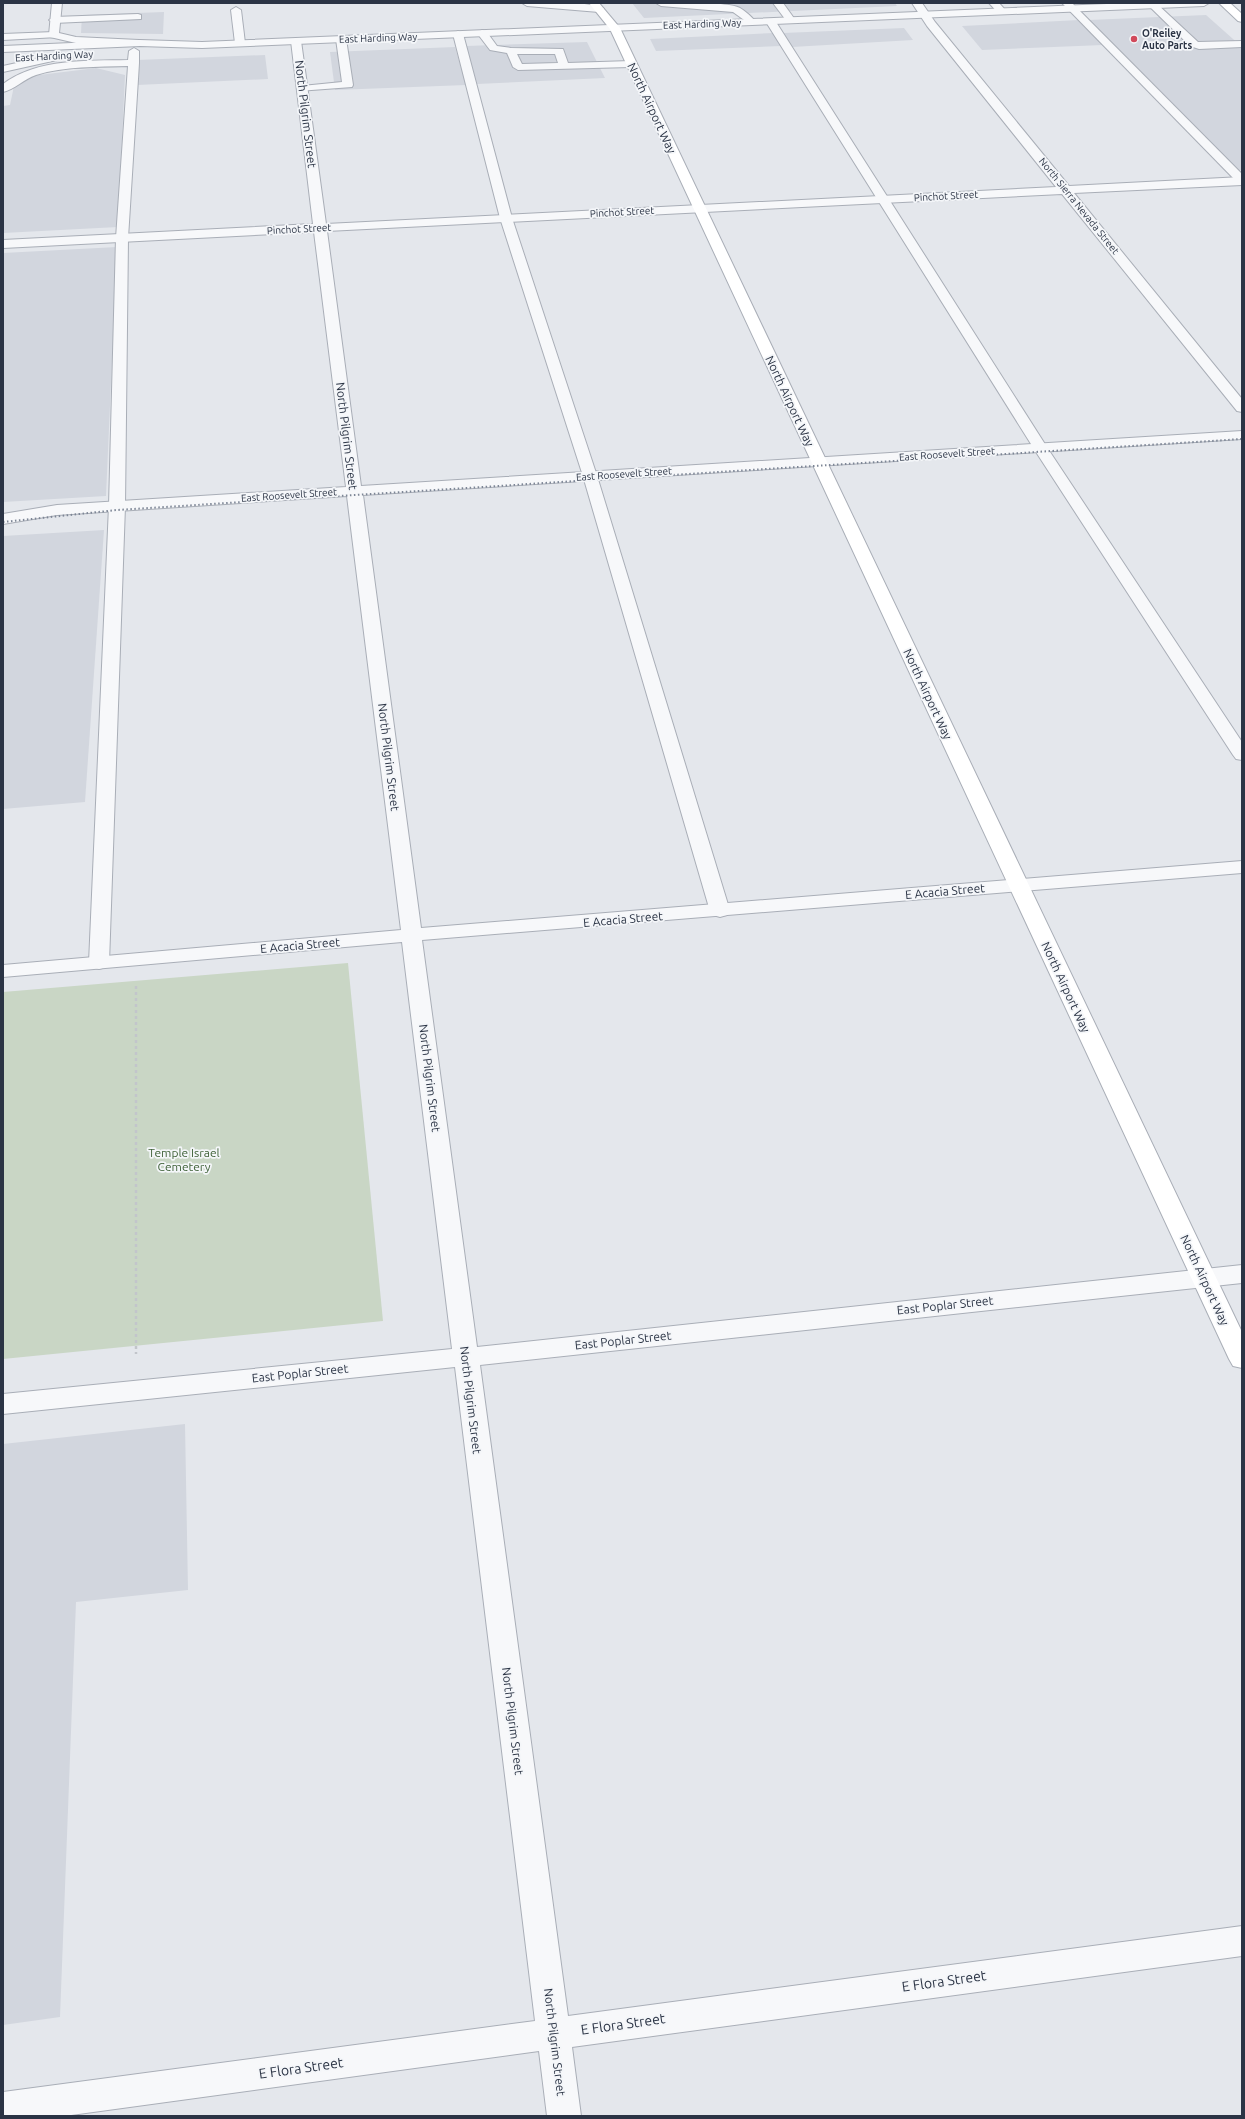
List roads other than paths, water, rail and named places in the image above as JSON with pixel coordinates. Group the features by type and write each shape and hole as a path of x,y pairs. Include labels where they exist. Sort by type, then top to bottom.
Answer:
{"main road":[{"path":"1224,3 1242,19"},
{"name":"North Airport Way","path":"596,6 615,28 1242,1359"}],"street":[{"path":"56,3 54,35 136,52"},
{"path":"527,3 596,6"},
{"name":"North Sierra Nevada Street","path":"917,3 925,15 1242,408"},
{"name":"East Harding Way","path":"3,58 136,52 200,45 240,43 1002,12 1070,6 1204,3"},
{"name":"North Pilgrim Street","path":"296,41 564,2116"},
{"name":"East Harding Way","path":"3,49 136,52"},
{"path":"3,69 62,56"},
{"name":"Pinchot Street","path":"3,244 1242,181"},
{"name":"East Roosevelt Street","path":"5,519 51,520 117,511 1044,452 1242,435"},
{"name":"East Roosevelt Street","path":"1044,452 1242,444"},
{"name":"E Acacia Street","path":"3,971 411,935 720,911 1242,867"},
{"name":"East Poplar Street","path":"3,1404 365,1366 466,1358 1203,1277 1242,1274"},
{"name":"E Flora Street","path":"3,2108 1242,1941"}],"lane":[{"path":"661,3 736,10 751,22"},
{"path":"778,3 791,21"},
{"path":"994,3 1002,12"},
{"path":"1153,5 1194,44 1199,46 1242,44"},
{"path":"1070,6 1242,181"},
{"path":"236,10 240,43"},
{"path":"54,20 138,17"},
{"path":"772,22 1044,452 1242,755"},
{"path":"482,33 494,48 511,52 559,51 564,66"},
{"path":"458,34 506,218 591,481 720,911"},
{"path":"3,37 54,35"},
{"path":"302,89 348,85 341,39"},
{"path":"3,89 12,81 38,70 71,66 136,52 122,238 117,511 98,963"},
{"path":"511,52 518,67 631,64"}],"railway":[{"path":"3,522 117,510 1242,439"}],"place":[{"name":"O'Reiley Auto Parts","path":"1134,39"}],"park label":[{"name":"Temple Israel Cemetery","path":"184,1159"}]}
